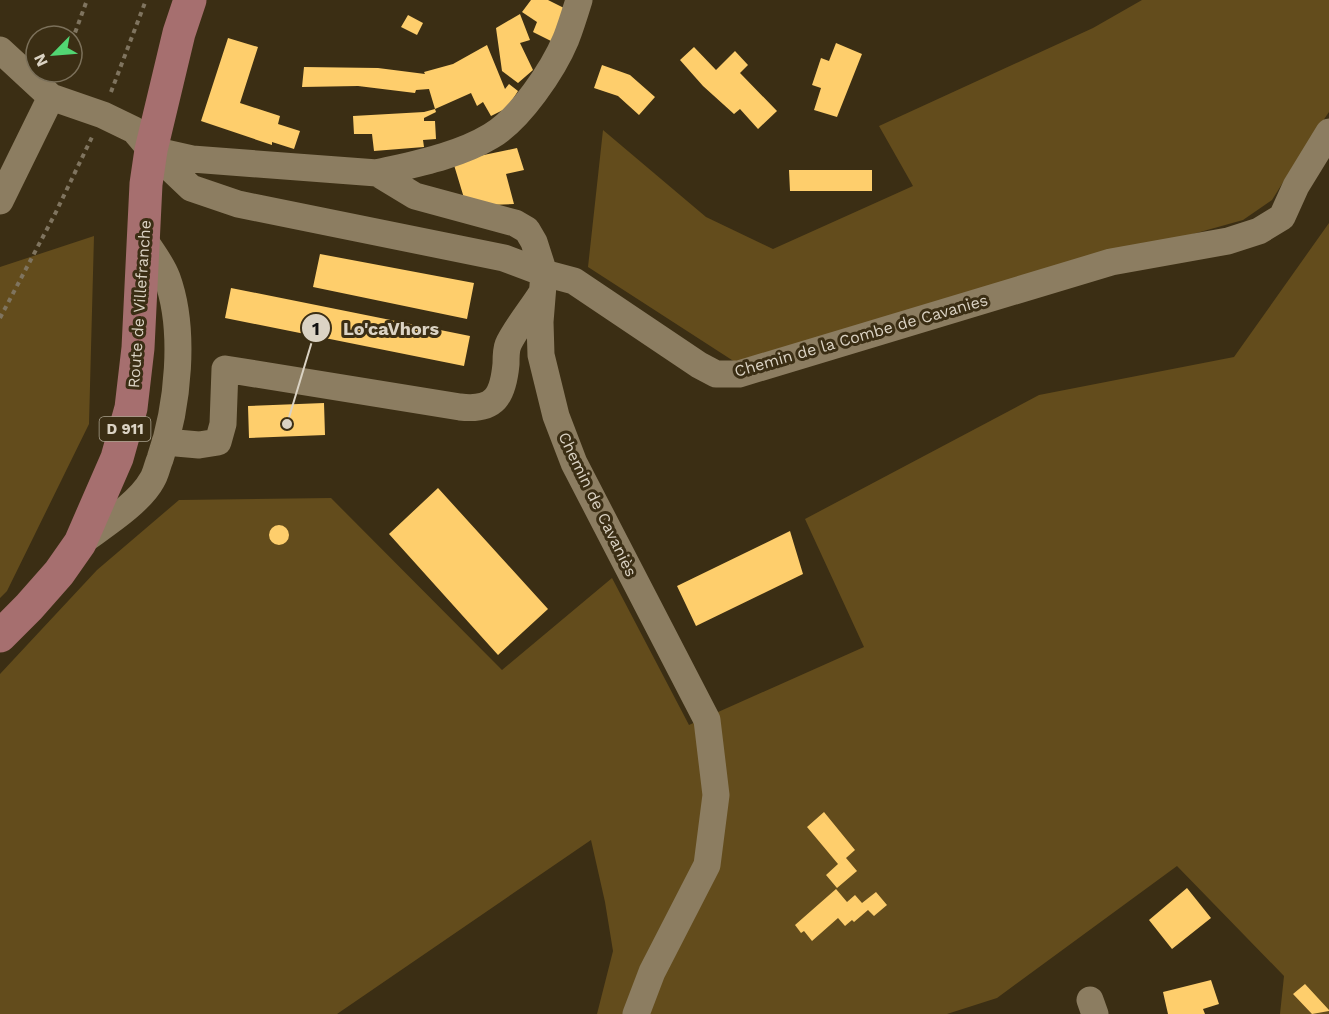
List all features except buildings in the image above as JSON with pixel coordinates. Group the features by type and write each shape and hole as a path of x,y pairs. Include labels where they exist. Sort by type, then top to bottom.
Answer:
{"main road":[{"name":"D 911","path":"151,150 178,33 190,0"},
{"name":"Route de Villefranche","path":"0,636 59,573 80,543 117,458 131,408 138,348 146,184 151,150"}],"street":[{"path":"151,150 192,159 377,173 426,161 472,146 505,127 518,114 549,70 565,40 579,0"},
{"path":"0,50 51,97 103,114 134,130 151,150 191,188 238,204 504,258 543,282"},
{"path":"0,201 51,97"},
{"name":"Chemin de la Combe de Cavanies","path":"543,282 574,281 699,365 716,374 739,374 1111,262 1228,241 1259,231 1282,217 1296,186 1329,132"},
{"path":"165,442 199,445 218,442 223,424 225,369 460,407 477,408 489,404 498,395 504,383 507,346 543,282 534,242 527,230 515,223 415,196 377,173"},
{"path":"80,543 131,504 152,481 165,442 175,384 178,333 166,276 144,239"},
{"name":"Chemin de Cavaniès","path":"543,282 540,322 541,355 556,416 574,463 707,720 716,795 707,865 652,972 636,1014"}],"path":[{"path":"78,24 87,0"},
{"path":"0,318 55,214 103,114 146,0"}],"shaded area":[{"path":"1142,0 1329,0 1329,112 1272,200 1243,220 735,362 588,267 603,130 706,217 773,249 913,186 879,126 1093,28"},
{"path":"1329,223 1329,1014 1280,1014 1284,976 1177,866 997,998 947,1014 597,1014 613,951 591,840 337,1014 0,1014 0,674 97,570 179,500 331,498 502,670 612,578 689,725 864,647 805,519 1039,395 1234,357"},
{"path":"94,236 89,424 7,591 0,598 0,267"}],"place":[{"name":"Lo'caVhors","path":"287,424"}]}
